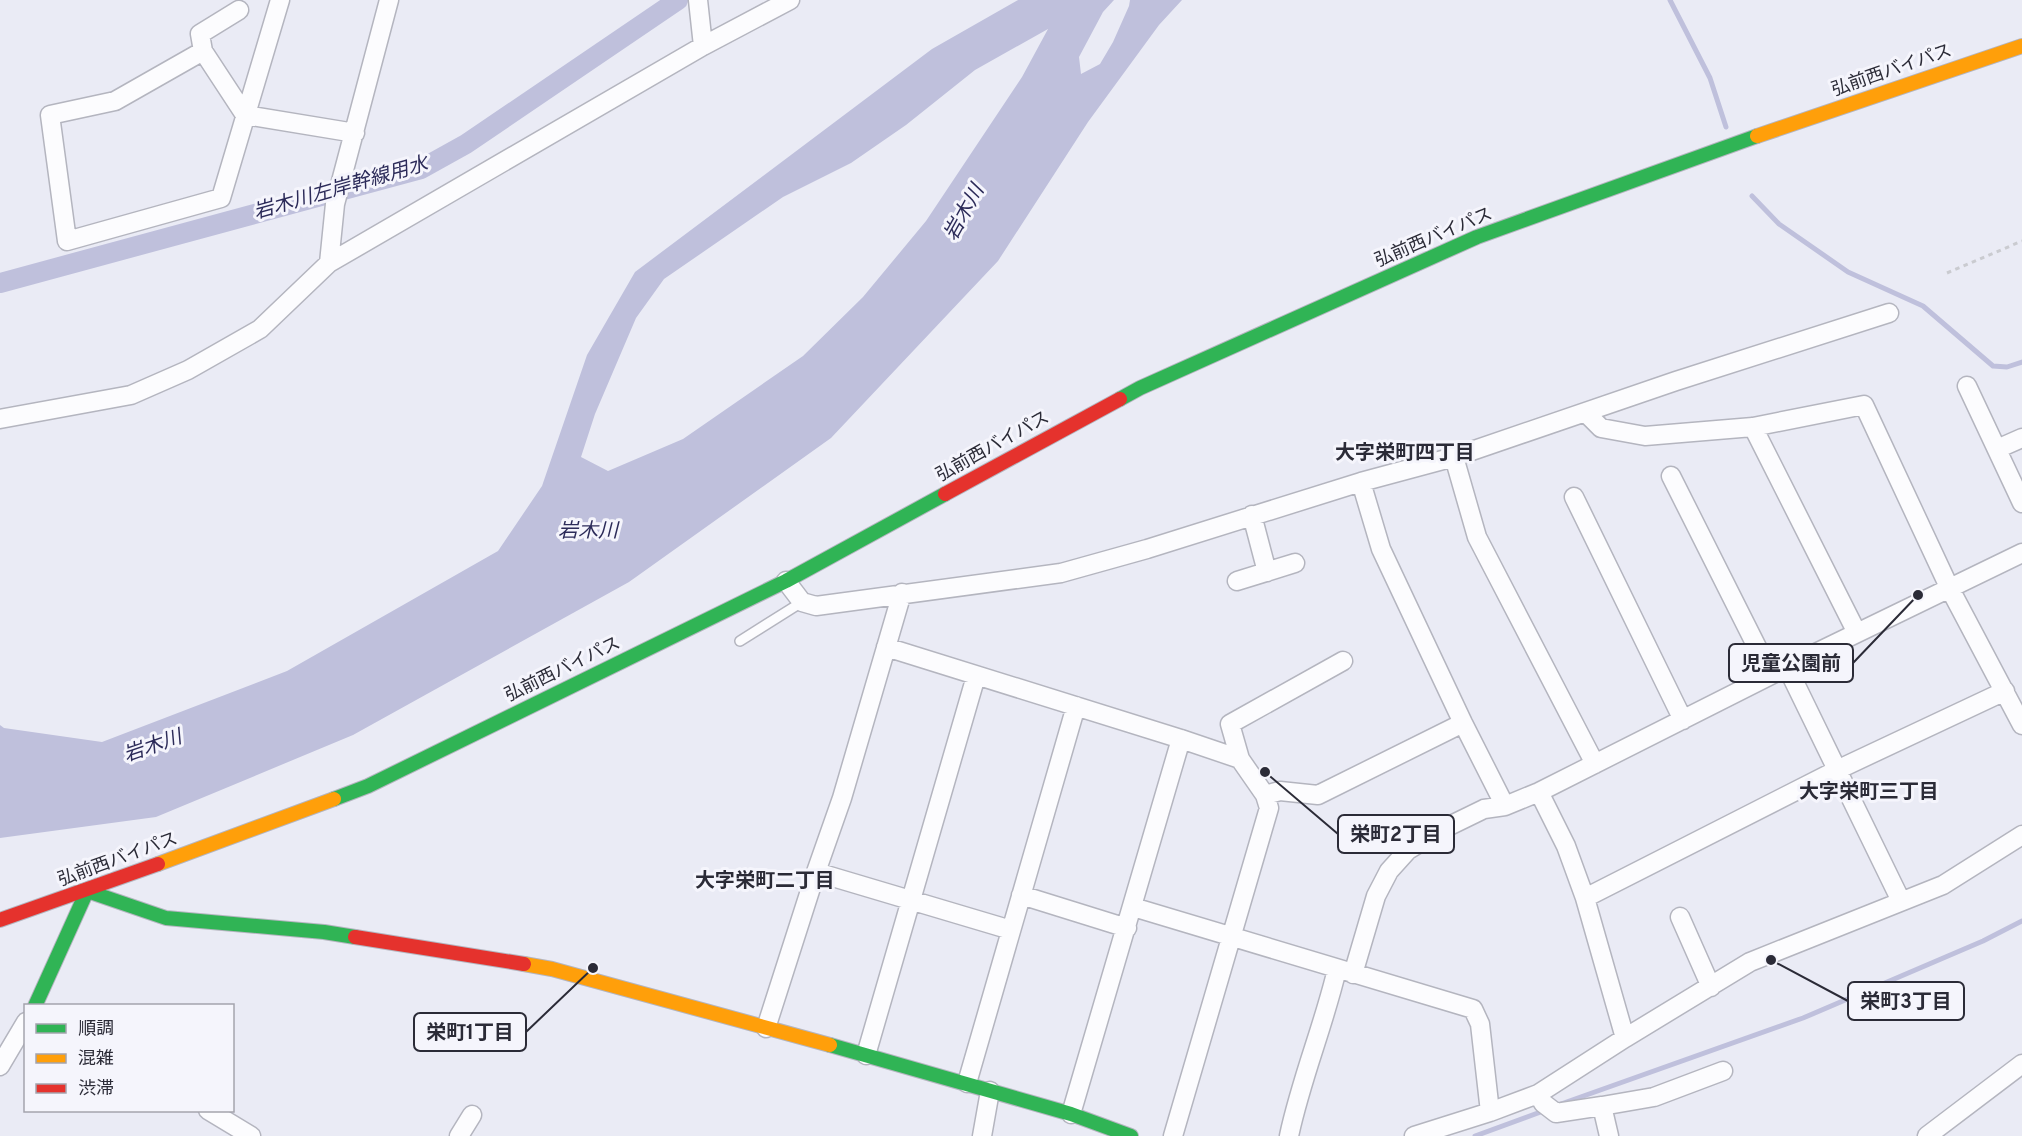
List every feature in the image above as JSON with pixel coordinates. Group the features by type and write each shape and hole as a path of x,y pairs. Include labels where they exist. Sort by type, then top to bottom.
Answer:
{"street":[{"path":"203,51 115,101 50,115 67,241 221,198 280,0"},
{"path":"329,263 335,204 389,0"},
{"path":"698,0 703,46"},
{"path":"0,419 131,395 188,370 260,329 329,263 703,46 790,0"},
{"path":"239,10 200,34 203,51 245,115 355,133"},
{"name":"弘前西バイパス","path":"0,920 87,891 368,786 786,580 1140,388 1477,237 1805,119 2022,46"},
{"path":"786,580 802,602 816,606 1061,573 1147,549 1361,482 1454,457 1889,313"},
{"path":"1967,386 2022,503"},
{"path":"1586,413 1601,428 1645,436 1754,427 1864,405 1949,587 2022,725"},
{"path":"1754,427 1857,633"},
{"path":"1997,449 2022,438"},
{"path":"1454,457 1477,537 1595,764"},
{"path":"1671,476 1779,671 1837,770 1900,901"},
{"path":"1361,482 1381,549 1505,806"},
{"path":"1574,497 1683,720"},
{"path":"1252,515 1267,572"},
{"path":"1289,1136 1295,1105 1319,1035 1376,896 1389,871 1408,850 1443,829 1484,809 1505,806 1539,792 1779,671 2022,553"},
{"path":"1238,581 1294,563"},
{"path":"766,1028 842,798 902,593"},
{"path":"886,647 1239,759"},
{"path":"1173,1136 1269,808 1265,795 1239,759 1230,724 1343,661"},
{"path":"867,1056 976,676"},
{"path":"1585,898 1837,770 2005,691"},
{"path":"967,1083 1076,706"},
{"path":"1265,795 1280,791 1318,795 1463,723"},
{"path":"1071,1114 1181,739"},
{"path":"1539,792 1566,846 1585,898 1625,1038"},
{"path":"1546,1104 1625,1038 1750,963 1943,885 2022,836"},
{"path":"816,872 1011,930"},
{"path":"35,1004 87,891 166,918 324,932 552,969 967,1083 1071,1114 1131,1136"},
{"path":"1021,895 1127,928"},
{"path":"1133,907 1473,1009 1480,1024 1490,1112"},
{"path":"1680,917 1711,987"},
{"path":"0,1066 24,1025"},
{"path":"1927,1136 2022,1064"},
{"path":"1414,1136 1490,1112 1546,1104 1602,1106 1654,1097 1723,1071"},
{"path":"982,1136 990,1091"},
{"path":"1602,1106 1608,1136"},
{"path":"211,1112 251,1136"},
{"path":"459,1136 472,1115"}],"lane":[{"path":"740,641 802,602"}],"path":[{"path":"1947,273 2022,241"}],"water":[{"name":"岩木川","path":"1018,0 1114,0 1103,12 1079,57 1081,74 1100,64 1113,42 1130,0 1182,0 1159,25 1088,122 998,261 831,438 629,582 353,735 156,817 0,838 0,725 4,728 102,742 287,671 498,551 542,486 587,355 635,272 932,49","holes":["1048,29 1022,77 926,221 863,297 803,356 683,439 608,471 581,457 595,414 636,318 664,279 783,197 851,163 906,125 975,70"]}],"waterway":[{"name":"岩木川左岸幹線用水","path":"0,283 421,169 466,144 678,0"},
{"path":"1670,0 1710,78 1726,127"},
{"path":"1752,196 1779,224 1848,272 1923,306 1993,366 2007,367 2022,362"},
{"path":"1561,1104 1803,1018 1983,941 2022,921"},
{"path":"1475,1136 1546,1110"}],"traffic: fast":[{"path":"1120,399 1477,237 1757,136"},
{"path":"334,799 368,786 786,581 945,494"},
{"path":"36,1004 87,891 166,918 324,932 355,937"},
{"path":"830,1045 1071,1114 1131,1136"}],"traffic: slow":[{"path":"1757,136 2022,46"},
{"path":"158,864 334,799"},
{"path":"524,964 552,969 830,1045"}],"traffic: jam":[{"path":"945,494 1120,399"},
{"path":"0,920 158,864"},
{"path":"355,937 524,964"}],"place":[{"name":"児童公園前","path":"1918,595"},
{"name":"栄町2丁目","path":"1265,772"},
{"name":"栄町3丁目","path":"1771,960"},
{"name":"栄町1丁目","path":"593,968"}],"district":[{"name":"大字栄町四丁目","path":"1405,454"},
{"name":"大字栄町三丁目","path":"1869,793"},
{"name":"大字栄町二丁目","path":"765,882"}]}
